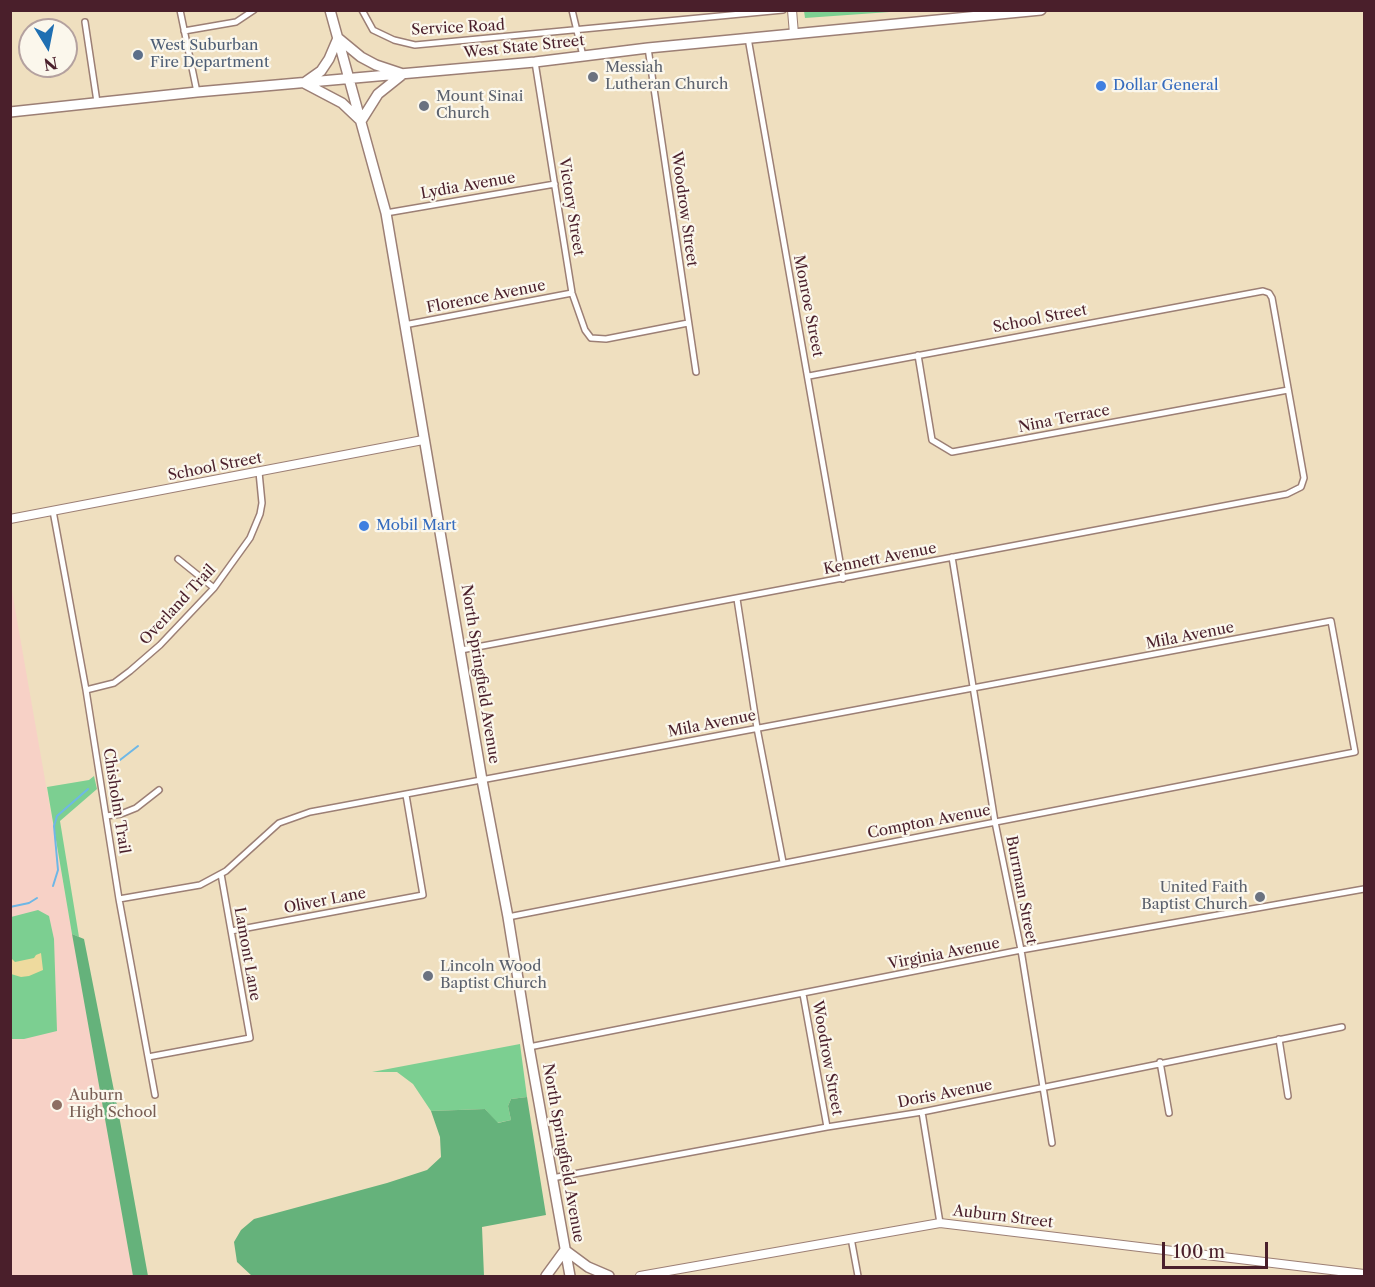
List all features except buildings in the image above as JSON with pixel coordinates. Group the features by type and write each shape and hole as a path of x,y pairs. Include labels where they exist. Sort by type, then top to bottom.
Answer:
{"main road":[{"name":"North Springfield Avenue","path":"330,10 386,213 423,440 570,1276"},
{"path":"792,10 794,34"},
{"name":"West State Street","path":"10,112 197,92 535,62 648,48 1041,10"},
{"path":"338,38 361,57 403,74 378,94 361,121 342,103 304,83 321,71 338,38"},
{"name":"School Street","path":"10,519 423,440"},
{"name":"Auburn Street","path":"640,1276 940,1223 1365,1274"},
{"path":"546,1276 565,1250 588,1267 609,1276"}],"street":[{"path":"180,10 197,92"},
{"path":"184,31 236,22 254,10"},
{"name":"Service Road","path":"362,10 373,30 394,40 415,45 783,10"},
{"path":"572,10 584,56"},
{"path":"85,22 98,102"},
{"name":"Monroe Street","path":"748,38 843,579"},
{"name":"Woodrow Street","path":"648,48 696,372"},
{"name":"Victory Street","path":"535,62 572,293 585,330 591,338 606,339 688,323"},
{"name":"Lydia Avenue","path":"386,213 555,183"},
{"name":"School Street","path":"809,376 1263,291 1269,293 1272,298 1288,390"},
{"name":"Florence Avenue","path":"404,325 572,293"},
{"name":"Nina Terrace","path":"918,355 932,440 952,452 1288,390"},
{"name":"Kennett Avenue","path":"461,650 1287,494 1301,488 1304,478 1288,390"},
{"name":"Overland Trail","path":"86,690 114,683 130,671 160,645 214,588 250,538 261,513 259,472"},
{"name":"Chisholm Trail","path":"53,511 155,1095"},
{"name":"Burrman Street","path":"952,556 995,822 1021,950 1052,1143"},
{"path":"178,560 214,588"},
{"path":"737,599 757,728 783,862"},
{"name":"Mila Avenue","path":"119,899 200,885 221,874 279,823 310,812 1331,621 1355,752"},
{"name":"Compton Avenue","path":"508,917 1355,752"},
{"path":"106,816 122,814 136,808 159,790"},
{"name":"Oliver Lane","path":"231,931 423,895 406,795"},
{"name":"Lamont Lane","path":"148,1057 250,1038 221,874"},
{"name":"Virginia Avenue","path":"529,1047 1021,950 1365,889"},
{"name":"Woodrow Street","path":"803,994 827,1127"},
{"name":"Doris Avenue","path":"552,1178 827,1127 922,1112 1342,1027"},
{"path":"1279,1039 1288,1096"},
{"path":"1160,1062 1169,1113"},
{"path":"922,1112 940,1223"},
{"path":"851,1238 858,1276"}],"shaded area":[{"name":"Auburn High School","path":"10,580 64,888 133,1276 11,1276"}],"green space":[{"path":"804,10 904,11 805,18"},
{"path":"94,776 97,789 60,821 79,937 72,934 47,787 89,780"},
{"path":"38,910 49,916 54,939 57,1031 24,1039 11,1039 11,917"},
{"path":"72,934 84,939 148,1276 133,1276"},
{"path":"520,1044 527,1097 511,1099 508,1106 511,1120 497,1123 485,1109 431,1111 413,1084 397,1072 372,1072"},
{"path":"527,1097 546,1215 482,1227 484,1276 252,1276 237,1262 234,1242 241,1230 254,1219 427,1170 441,1157 440,1137 431,1111 485,1109 498,1123 511,1120 508,1106 511,1099"}],"sand":[{"path":"41,953 43,970 21,977 11,974 11,958 15,962 34,958"}],"waterway":[{"path":"111,767 138,746"},
{"path":"53,886 58,870 54,826 57,816 88,789"},
{"path":"10,907 29,903 37,898"}],"place":[{"name":"West Suburban Fire Department","path":"138,55"},
{"name":"Messiah Lutheran Church","path":"593,77"},
{"name":"Dollar General","path":"1101,86"},
{"name":"Mount Sinai Church","path":"424,106"},
{"name":"Mobil Mart","path":"364,526"},
{"name":"United Faith Baptist Church","path":"1260,897"},
{"name":"Lincoln Wood Baptist Church","path":"428,976"},
{"name":"Auburn High School","path":"57,1105"}]}
